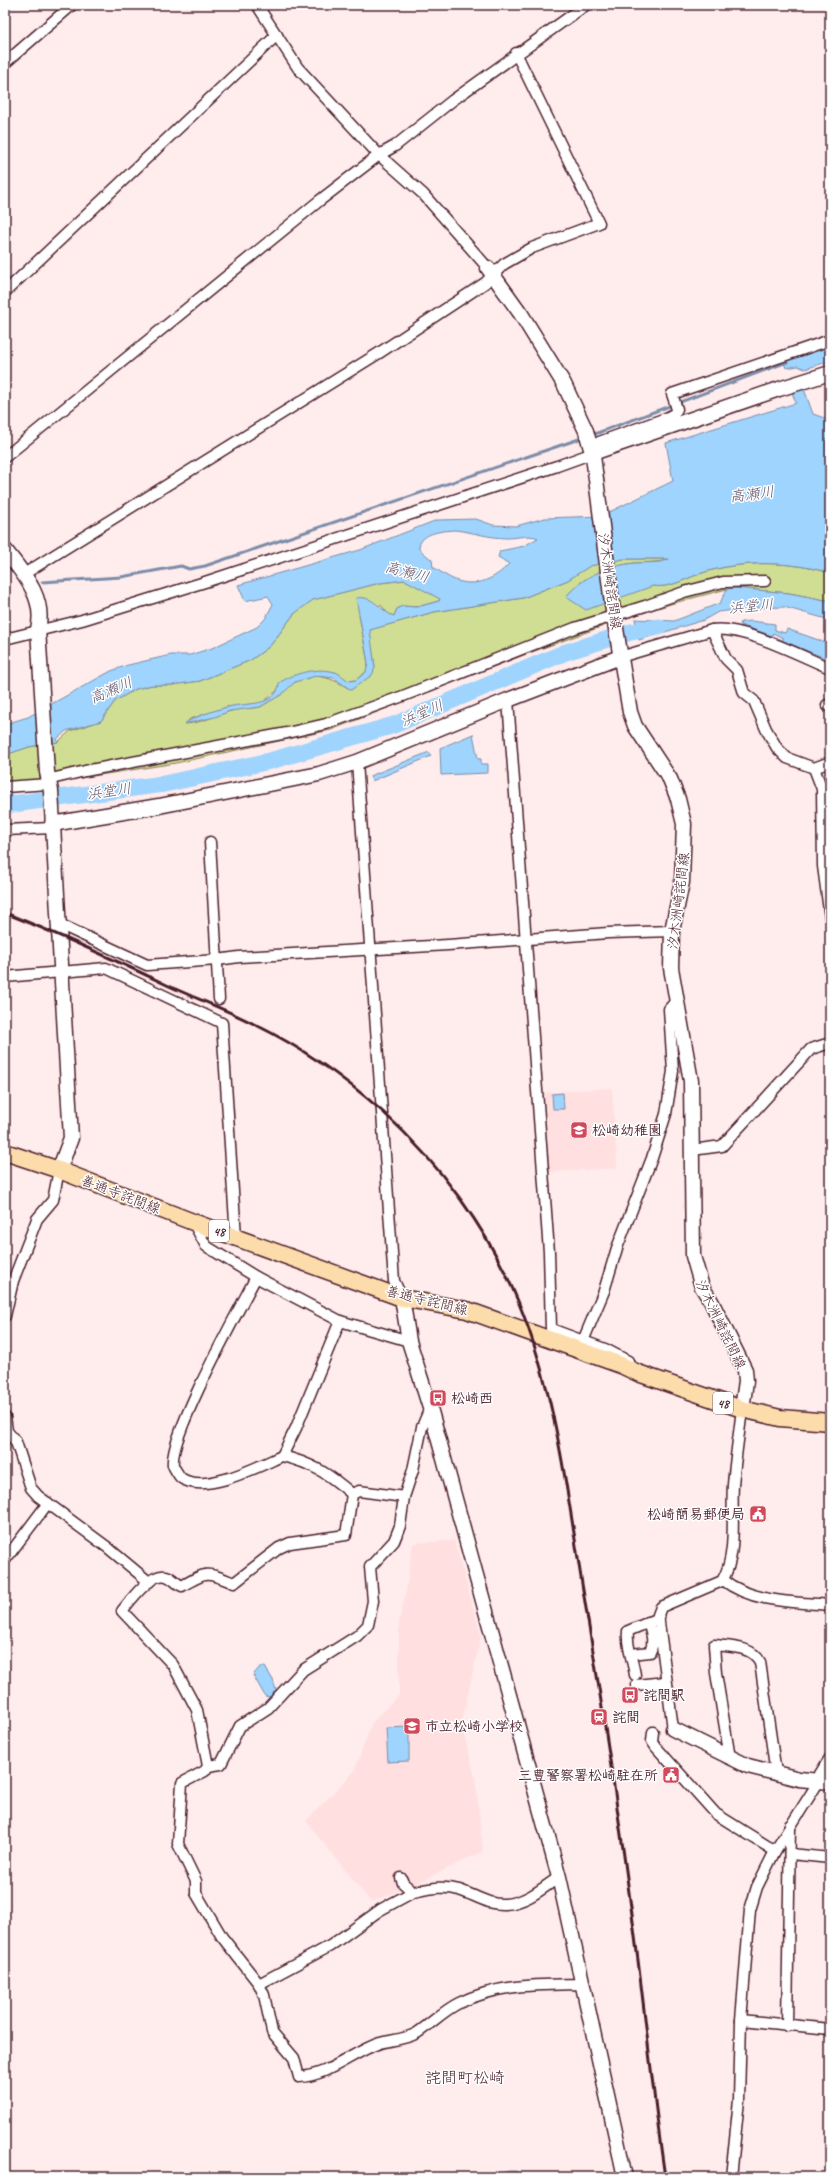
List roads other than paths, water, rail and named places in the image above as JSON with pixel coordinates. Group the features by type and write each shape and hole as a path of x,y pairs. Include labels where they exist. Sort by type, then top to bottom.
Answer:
{"main road":[{"name":"善通寺詫間線","path":"5,1152 59,1170 193,1222 402,1298 467,1310 489,1317 653,1378 742,1409 780,1418 830,1422"}],"street":[{"path":"5,63 72,5"},
{"path":"257,5 298,68 379,155 423,194 490,272"},
{"path":"5,457 141,348 220,281 379,155 395,146 452,100 516,53 586,5"},
{"path":"5,292 277,36"},
{"path":"24,574 379,353 485,284 490,272 532,248 599,223 516,53"},
{"name":"汐木洲崎詫間線","path":"490,272 521,314 564,384 591,446 625,692 632,719 670,779 678,799 684,824 682,882 672,931 671,968 691,1082 694,1261 702,1287 714,1307 745,1370 746,1381 742,1409"},
{"path":"5,639 82,620 234,573 557,466 600,442 674,414 676,409 672,394 830,340"},
{"path":"591,446 830,373"},
{"path":"5,550 24,574 32,588 38,603 41,617 38,632 59,924 71,1138 59,1170 53,1200 37,1219 13,1281 5,1316"},
{"path":"5,787 48,782 84,771 287,733 326,724 403,696 575,628 615,617 701,587 735,581 765,581"},
{"path":"5,830 52,826 270,785 319,774 357,762 508,700 620,657 712,630 719,629 746,634 830,668"},
{"path":"712,630 726,659 737,670 744,693 754,701 777,748 787,758 814,768 830,762"},
{"path":"508,700 548,1244 551,1329 627,1360 653,1378"},
{"path":"357,762 372,948 394,1281 402,1298 409,1341 430,1408 559,1877 626,2177"},
{"path":"814,768 822,789 826,840 823,866 830,918"},
{"path":"210,842 219,999"},
{"path":"59,924 147,965 372,948 526,940 608,933 672,931"},
{"path":"5,976 106,968 222,1023 236,1237"},
{"path":"583,1341 604,1291 617,1248 652,1158 666,1114 673,1071 669,1009 676,1001"},
{"path":"692,1150 722,1146 811,1049 830,1043"},
{"path":"193,1222 206,1246 256,1277 340,1321 409,1341"},
{"path":"256,1277 201,1386 176,1447 173,1466 181,1478 191,1482 205,1482 228,1479 282,1456 312,1465 330,1475 352,1494"},
{"path":"282,1456 296,1428 340,1321"},
{"path":"208,1766 221,1764 240,1726 268,1708 303,1670 358,1636 368,1625 373,1600 370,1568 394,1541 400,1526 404,1497 413,1470 422,1428 430,1408"},
{"path":"742,1409 733,1484 731,1548 727,1573 723,1580 662,1607 658,1615 673,1729 748,1766 799,1780 825,1782"},
{"path":"5,1417 6,1432 16,1442 32,1488 48,1503 149,1582"},
{"path":"352,1494 359,1491 404,1497"},
{"path":"352,1494 346,1535 284,1546 234,1584 208,1574 204,1574 182,1586 164,1575 149,1582 122,1611 173,1665 198,1710 208,1766 206,1771 182,1783 178,1844 196,1881 196,1893 222,1937 260,1984 272,2032 294,2058 299,2077 318,2074 378,2044 413,2035 445,2011 478,1995 509,1986 584,1984"},
{"path":"5,1560 48,1503"},
{"path":"723,1580 734,1588 760,1597 830,1605"},
{"path":"658,1618 628,1631 628,1643 636,1680 666,1682"},
{"path":"631,1654 650,1652 652,1638 648,1622"},
{"path":"730,1758 716,1673 714,1645 744,1649 757,1655 760,1662 776,1773"},
{"path":"653,1732 652,1741 656,1748 716,1814 775,1851"},
{"path":"825,1782 820,1774 830,1758"},
{"path":"731,2177 739,2100 741,2020 750,1910 757,1886 790,1825 825,1782"},
{"path":"787,2026 791,1854 790,1825"},
{"path":"791,1854 830,1858"},
{"path":"260,1984 330,1946 380,1910 413,1892 435,1888 457,1889 492,1904 506,1904 527,1899 559,1877"},
{"path":"401,1878 403,1883 413,1892"},
{"path":"741,2020 787,2026 830,2029"}],"water":[{"path":"830,343 830,361 805,369 798,366 786,368 782,358"},
{"name":"高瀬川","path":"803,386 813,414 830,420 830,573 782,564 750,564 733,566 702,573 672,585 659,587 653,586 586,610 566,597 580,583 588,578 616,566 665,561 669,559 623,559 590,566 568,580 523,598 434,612 370,630 375,668 372,675 351,690 334,678 316,676 295,682 281,695 260,707 230,711 215,717 184,724 218,710 267,700 273,697 277,691 279,683 292,676 306,672 321,670 328,671 337,673 349,681 356,680 366,672 368,663 356,598 368,599 394,616 397,609 402,606 417,607 439,601 440,599 405,580 380,583 313,600 294,614 270,646 251,660 200,681 172,685 152,685 136,689 115,701 101,721 66,731 57,739 58,742 29,747 5,755 5,724 28,717 111,671 128,665 171,655 190,655 212,648 257,627 265,619 273,604 268,596 245,601 238,585 360,550 437,520 476,519 493,525 516,526 545,518 601,516 673,481 666,443 796,403 791,390","holes":["450,530 500,538 527,536 538,538 524,546 500,551 498,557 509,564 498,574 485,581 470,583 446,576 433,567 432,560 419,549 420,543 427,536"]},
{"path":"735,588 789,593 830,601 830,620 784,607 754,608 718,612 704,620 639,640 635,619 674,621 720,603 727,589"},
{"path":"751,621 775,624 775,630 785,633 787,629 830,644 830,660 782,641 783,638 773,633 772,636 740,625 741,622"},
{"path":"473,734 478,759 481,759 481,764 488,764 488,773 441,775 440,748"},
{"path":"429,752 431,756 372,781 370,776"},
{"path":"563,1093 564,1109 553,1109 552,1094"},
{"path":"260,1667 265,1667 273,1680 277,1694 274,1698 265,1696 253,1675"},
{"path":"409,1727 409,1761 388,1762 386,1728"},
{"path":"509,2171 516,2171 525,2177 487,2177"}],"waterway":[{"path":"592,435 787,362"},
{"path":"42,582 121,577 181,566 189,569 205,566 585,437"},
{"name":"浜堂川","path":"5,805 164,784 270,761 394,725 566,652 631,632 659,627"}],"railway":[{"path":"5,913 108,957 244,1019 271,1033 322,1064 383,1112 424,1153 461,1199 493,1249 518,1301 531,1336 542,1371 559,1443 604,1717 638,1960 665,2177"}],"place":[{"name":"松崎幼稚園","path":"579,1130"},
{"name":"松崎西","path":"438,1398"},
{"name":"松崎簡易郵便局","path":"758,1514"},
{"name":"詫間駅","path":"630,1695"},
{"name":"詫間","path":"599,1717"},
{"name":"市立松崎小学校","path":"412,1726"},
{"name":"三豊警察署松崎駐在所","path":"671,1775"}],"district":[{"name":"詫間町松崎","path":"465,2077"}]}
